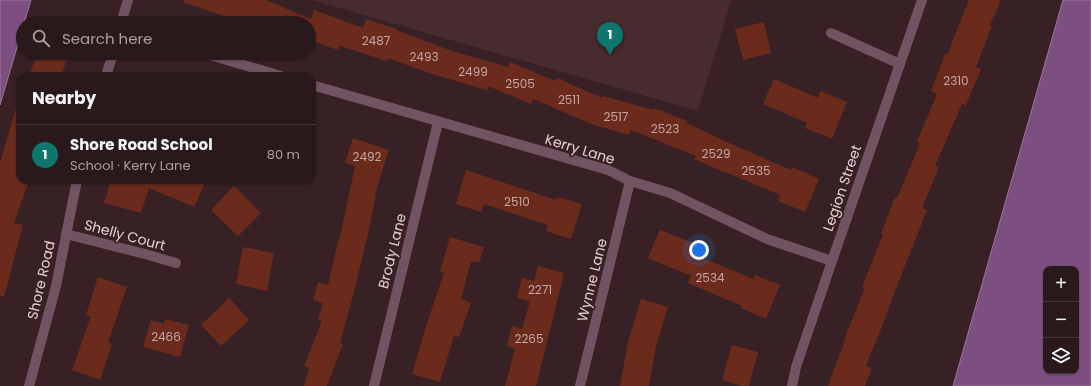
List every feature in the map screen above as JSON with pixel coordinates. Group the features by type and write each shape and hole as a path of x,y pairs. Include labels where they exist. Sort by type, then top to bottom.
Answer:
{"street":[{"path":"123,16 128,0"},
{"name":"Legion Street","path":"792,386 796,367 922,0"},
{"path":"831,33 900,64"},
{"path":"107,72 110,60"},
{"path":"227,60 267,72"},
{"name":"Kerry Lane","path":"316,86 608,170 630,181 670,193 768,240 832,261"},
{"name":"Brody Lane","path":"374,386 438,122"},
{"name":"Wynne Lane","path":"580,386 630,181"},
{"name":"Shore Road","path":"29,386 56,286 76,184"},
{"name":"Shelly Court","path":"66,234 176,263"}],"shaded area":[{"path":"0,0 31,0 26,16 16,16 16,51 0,105"},
{"path":"312,0 731,0 698,111"},
{"path":"1063,0 1091,0 1091,386 953,386"}],"building":[{"path":"184,0 266,0 304,16 224,16 183,2"},
{"path":"969,0 1001,0 990,25 992,26 976,67 981,69 966,105 962,104 935,166 939,167 922,208 927,210 866,366 872,368 865,386 828,386 845,337 865,288 862,287 883,235 881,234 895,197 897,198 920,144 917,142 937,94 931,91 945,54 947,55"},
{"path":"314,10 363,28 366,19 397,29 396,30 452,51 508,67 510,62 555,81 557,78 602,98 603,96 653,110 654,108 687,121 686,123 791,170 792,167 819,179 805,212 778,201 780,195 694,159 696,156 631,130 629,135 594,125 533,99 531,104 488,86 487,90 432,74 388,58 387,61 340,46 338,50 316,42 316,16 312,16"},
{"path":"764,22 771,53 743,60 735,29"},
{"path":"35,60 67,60 62,72 31,72"},
{"path":"774,79 818,98 820,91 847,102 832,139 805,128 807,123 763,104"},
{"path":"16,108 16,184 28,184 14,223 23,225 4,297 0,296 0,163"},
{"path":"353,138 389,150 375,194 369,229 340,343 343,344 327,386 304,386 309,368 304,366 322,321 318,320 323,303 313,300 318,282 328,285 340,237 355,166 345,163"},
{"path":"466,170 556,200 557,197 582,204 571,239 546,231 548,225 484,204 481,212 456,204"},
{"path":"110,184 204,184 194,207 149,188 141,213 104,203"},
{"path":"234,186 261,213 238,236 211,210"},
{"path":"660,230 695,244 691,253 753,279 755,275 780,285 766,319 741,308 742,306 688,283 691,276 648,258"},
{"path":"450,237 484,247 479,263 471,261 461,299 471,303 459,337 454,336 440,382 412,374 444,273 440,272"},
{"path":"243,247 274,253 267,291 236,284"},
{"path":"538,266 564,273 536,386 505,386 515,349 507,346 512,326 522,329 530,301 517,298 522,278 534,281"},
{"path":"98,277 127,287 108,342 112,344 100,380 72,370 91,316 86,315"},
{"path":"229,298 249,320 221,346 201,325"},
{"path":"641,299 668,307 656,346 649,386 620,386 628,342"},
{"path":"165,319 189,325 180,357 143,347 151,320 164,324"},
{"path":"732,345 758,352 749,386 742,386 722,380"}],"place":[{"name":"Shore Road School","path":"610,55"}]}
